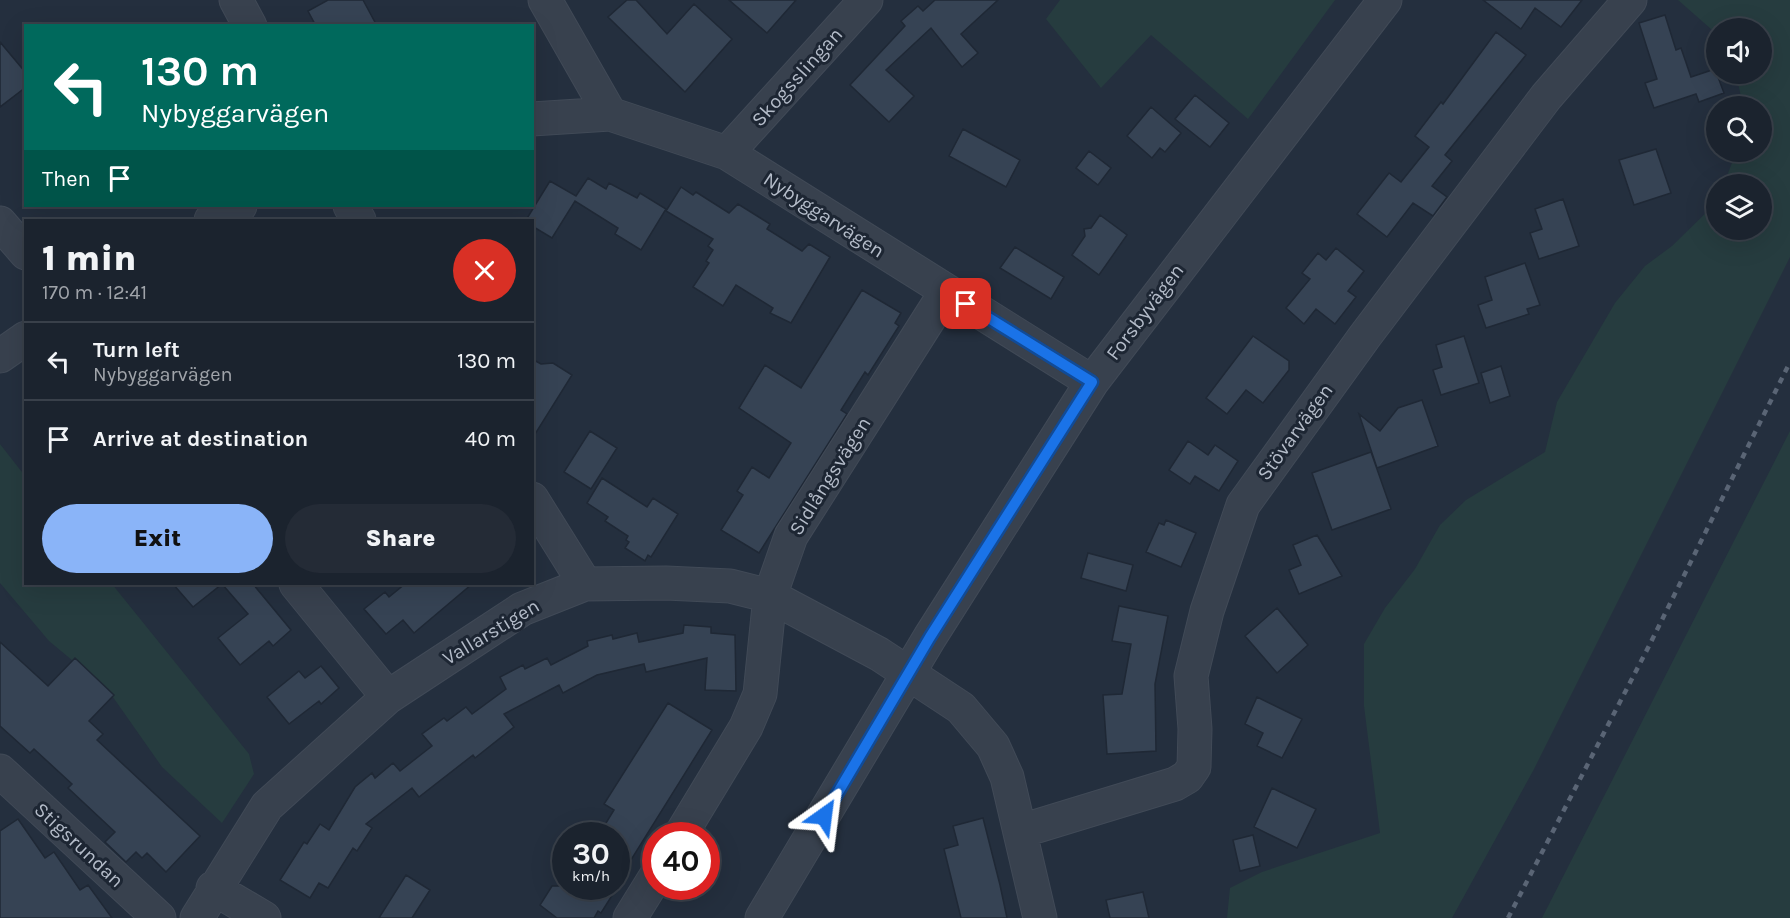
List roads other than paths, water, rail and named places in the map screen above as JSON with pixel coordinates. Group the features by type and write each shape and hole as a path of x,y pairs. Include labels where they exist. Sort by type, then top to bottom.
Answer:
{"street":[{"path":"236,0 249,24"},
{"path":"545,0 610,114"},
{"name":"Skogsslingan","path":"727,153 866,0"},
{"name":"Forsbyvägen","path":"762,918 910,674 936,627 1092,382 1385,0"},
{"name":"Stövarvägen","path":"1021,831 1175,784 1187,777 1194,767 1195,729 1191,676 1207,611 1243,505 1365,336 1546,97 1630,0"},
{"name":"Nybyggarvägen","path":"534,119 610,114 727,153 1092,382"},
{"path":"213,219 238,207"},
{"path":"0,223 24,251"},
{"name":"Sidlångsvägen","path":"688,822 746,727 760,693 770,596 791,536 946,292"},
{"path":"0,356 24,339"},
{"path":"534,502 585,584"},
{"name":"Vallarstigen","path":"197,918 213,888 267,806 388,697 522,609 585,584 666,583 730,586 770,596 910,674 961,708 993,746 1007,777 1040,918"},
{"path":"297,585 388,697"},
{"name":"Stigsrundan","path":"0,771 159,918"},
{"path":"213,888 264,918"},
{"path":"630,918 642,899"}],"railway":[{"path":"1508,918 1650,644 1790,362"}]}
